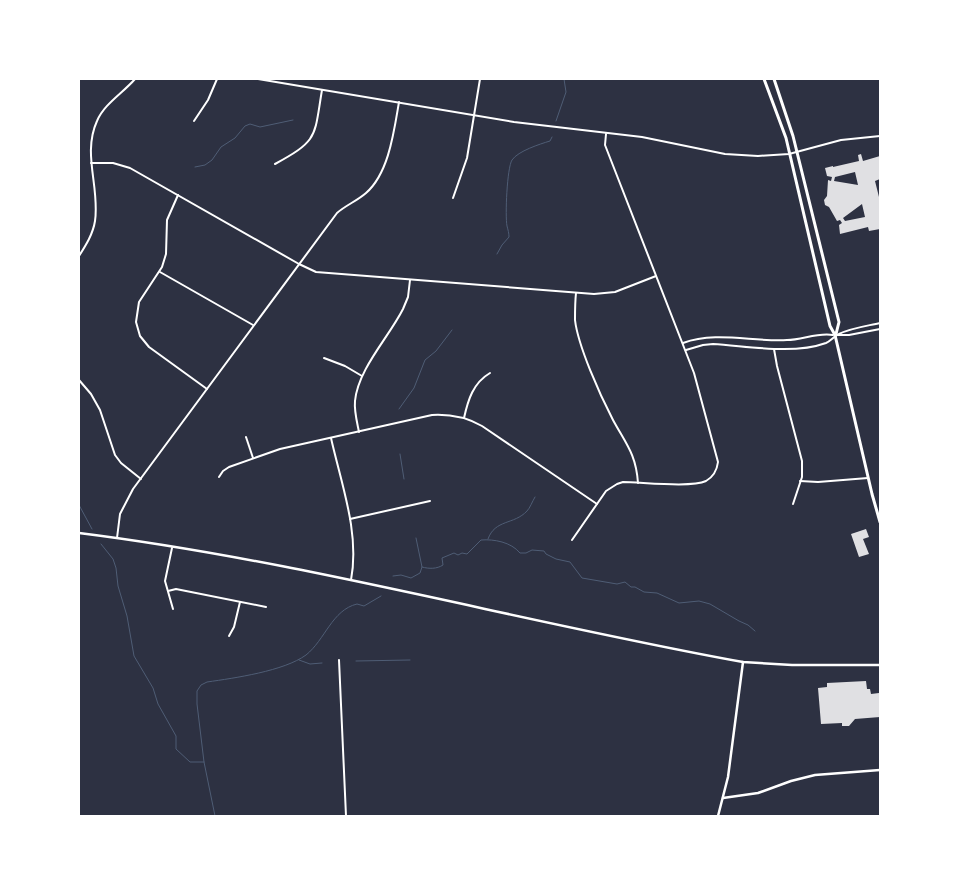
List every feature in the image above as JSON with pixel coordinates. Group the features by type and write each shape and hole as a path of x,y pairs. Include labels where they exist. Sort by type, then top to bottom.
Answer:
{"main road":[{"path":"764,79 786,138 830,326 836,335 868,478 880,522"},
{"path":"774,79 792,136 839,322 836,335"}],"street":[{"path":"79,256 89,240 95,220 96,205 91,163 91,139 97,120 107,106 119,97 135,79"},
{"path":"194,121 210,95 217,79"},
{"path":"258,79 514,122 642,137 724,154 749,156 789,154 841,140 880,136"},
{"path":"453,198 465,164 480,79"},
{"path":"275,164 297,152 311,139 315,130 322,90"},
{"path":"117,538 118,523 124,505 140,479 337,212 366,194 374,184 389,152 398,102"},
{"path":"572,540 611,486 623,482 700,483 713,476 718,467 714,440 699,388 605,145 606,133"},
{"path":"91,163 122,165 316,272 600,294 615,292 656,276"},
{"path":"178,195 167,220 166,254 160,272 142,295 137,307 136,322 140,336 149,347 207,389"},
{"path":"160,272 254,325"},
{"path":"359,432 355,399 362,376 404,309 410,280"},
{"path":"576,293 576,320 581,343 607,407 634,458 638,483"},
{"path":"686,351 703,345 713,344 774,349 802,348 828,342 836,335 847,330 880,323"},
{"path":"683,343 712,336 790,340 826,334 849,335 880,329"},
{"path":"742,339 742,347"},
{"path":"774,349 802,461 803,473 793,504"},
{"path":"324,358 345,366 362,376"},
{"path":"464,418 470,396 476,384 490,373"},
{"path":"79,380 100,410 115,455 121,463 140,479"},
{"path":"219,477 229,467 280,449 432,415 442,415 464,418 482,426 597,504"},
{"path":"246,437 253,458"},
{"path":"331,438 350,519 354,547 351,580"},
{"path":"800,481 818,482 868,478"},
{"path":"350,519 430,501"},
{"path":"79,533 172,546 351,580 743,662 792,665 880,665"},
{"path":"172,546 165,581 173,608"},
{"path":"168,591 176,589 266,607"},
{"path":"229,636 234,627 240,602"},
{"path":"339,660 346,816"},
{"path":"718,816 723,798 743,662"},
{"path":"723,798 758,793 791,781 815,775 880,770"}],"building":[{"path":"861,154 863,161 880,156 880,179 875,181 880,201 880,229 869,231 868,227 840,234 839,225 842,223 840,220 837,221 829,207 825,205 824,200 827,196 828,180 831,181 832,177 827,176 825,168 859,161 858,155","holes":["855,172 858,185 834,181 835,177","862,204 865,217 845,221 843,218"]},
{"path":"866,529 869,537 863,539 869,554 859,557 851,534"},
{"path":"866,681 867,689 870,689 871,694 879,693 880,717 855,719 849,726 842,726 842,723 821,724 818,688 827,687 827,683"}],"waterway":[{"path":"556,121 566,92 564,79"},
{"path":"195,167 205,165 212,160 221,147 235,138 245,126 250,124 260,127 293,120"},
{"path":"497,254 509,237 506,221 506,203 512,160 524,151 550,141 552,137"},
{"path":"399,409 414,388 425,360 436,351 452,330"},
{"path":"400,454 404,479"},
{"path":"488,539 495,528 527,511 535,497"},
{"path":"79,505 92,529"},
{"path":"393,576 401,575 411,578 420,573 422,567 416,538"},
{"path":"422,567 433,568 441,566 443,565 442,558 454,553 458,555 462,553 467,554 481,540 497,541 512,546 520,553 532,550 544,551 556,559 570,562 582,578 617,584 625,582 631,587 644,592 657,593 679,603 699,601 710,604 748,625 755,631"},
{"path":"101,544 113,559 116,568 118,586 127,616 134,656 153,688 158,704 176,736 176,749 190,762 204,762"},
{"path":"215,816 204,762 197,704 197,691 201,685 207,682 272,670 297,661 313,649 341,612 357,604 364,606 381,596"},
{"path":"299,660 310,664 322,663"},
{"path":"356,661 410,660"}]}
